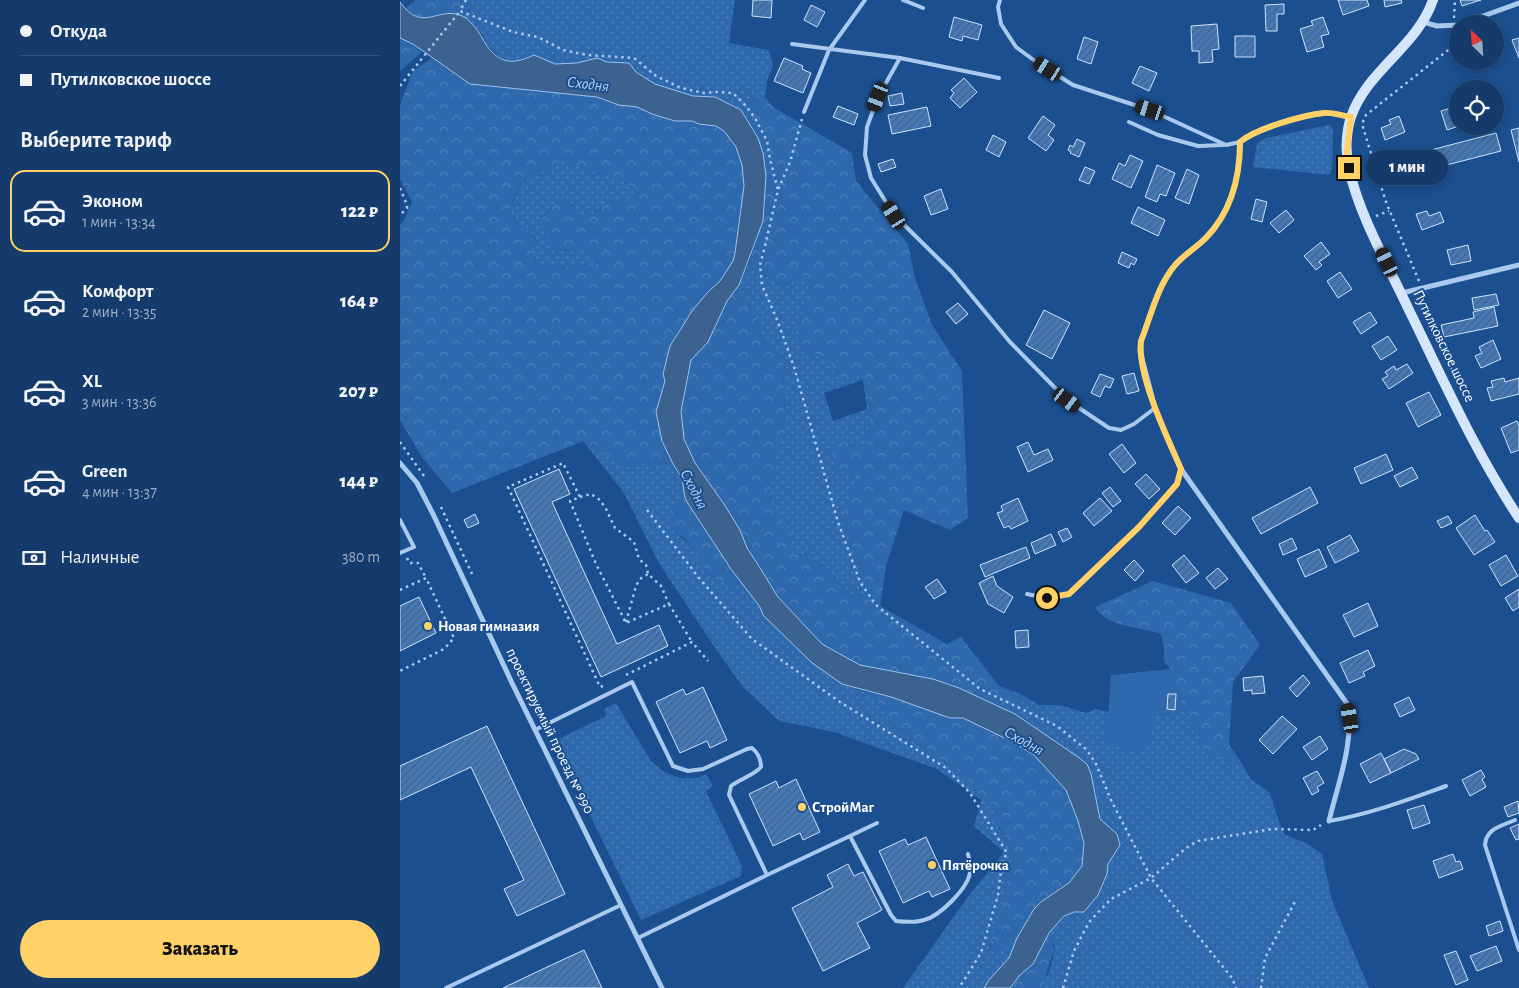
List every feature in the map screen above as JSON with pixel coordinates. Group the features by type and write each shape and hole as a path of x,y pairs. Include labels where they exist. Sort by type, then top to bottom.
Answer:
{"main road":[{"name":"Путилковское шоссе","path":"1432,0 1423,22 1406,44 1368,84 1359,99 1351,117 1347,151 1349,168 1367,220 1464,423 1496,484 1519,518"}],"street":[{"path":"1486,15 1519,3"},
{"path":"1423,22 1437,26 1449,25"},
{"path":"1329,821 1347,753 1350,718 1348,705 1181,469 1155,408 1140,351 1141,341 1166,279 1176,264 1217,225 1233,196 1239,171 1240,142 1246,136 1294,119 1326,113 1351,117"},
{"path":"1402,293 1519,265"},
{"name":"проектируемый проезд № 990","path":"400,463 417,483 433,514 535,730 662,988"}],"lane":[{"path":"804,112 829,50 865,0"},
{"path":"903,0 923,8"},
{"path":"1000,0 998,7 1001,24 1016,47 1035,61 1073,85 1150,110 1226,145"},
{"path":"792,44 900,58 998,78"},
{"path":"900,58 878,97 867,127 865,155 871,178 894,215 952,272 1010,342 1067,400 1109,428 1121,430 1134,424 1155,408"},
{"path":"1129,122 1158,135 1198,146 1226,145 1240,142"},
{"path":"1027,594 1047,598 1069,594 1139,527 1177,484 1181,469"},
{"path":"400,520 414,547 402,552"},
{"path":"535,730 632,682 674,766 688,771 702,769 752,748 757,752 761,767 758,771 731,786 729,795 767,875"},
{"path":"1329,821 1394,806 1446,786"},
{"path":"1515,820 1489,831 1485,838 1485,845 1519,950"},
{"path":"638,938 877,823"},
{"path":"850,836 891,915 896,921 925,920 944,908 966,884 971,872 968,854"},
{"path":"446,988 621,905"}],"path":[{"path":"400,86 460,11 466,0"},
{"path":"1454,15 1455,0"},
{"path":"460,11 513,32 538,37 563,50 587,55 634,58 656,76 681,88 704,93 732,93 751,112 767,141 778,190"},
{"path":"1449,50 1366,115 1362,124 1389,210 1422,288 1425,297 1423,305 1426,315 1463,393"},
{"path":"804,112 790,162 778,190 760,265 762,285 778,322 794,368 838,522 860,582 876,605 980,689 1057,726 1087,750 1096,764 1111,800 1152,878 1232,978 1236,988"},
{"path":"400,188 407,208 400,215"},
{"path":"1375,217 1389,210"},
{"path":"580,497 563,463 508,487 600,687 609,683"},
{"path":"626,623 596,564 570,502 580,497 591,494 600,500 615,528 634,542 639,559 646,565 648,574 661,586 692,642 708,662"},
{"path":"646,510 699,578 752,639 840,702 946,768 970,793 1007,853 1002,862 998,895 981,954 959,988"},
{"path":"400,672 444,649 454,638 418,563 410,563 402,552"},
{"path":"626,623 636,586 640,578 648,574"},
{"path":"400,590 426,578"},
{"path":"626,623 670,604"},
{"path":"625,675 692,642"},
{"path":"1063,988 1074,951 1089,922 1111,899 1152,878 1186,848 1198,841 1222,836 1273,829 1313,830 1329,821"},
{"path":"1261,988 1265,958 1296,900"}],"green space":[{"path":"416,0 467,0 467,18 452,13 419,19 405,9"},
{"path":"467,0 735,0 729,43 769,50 773,66 767,81 765,97 749,100 741,110 715,97 693,96 655,84 636,72 629,63 607,62 597,58 577,64 555,64 534,55 513,62 503,60 486,44 482,34 467,18"},
{"path":"400,38 413,44 422,52 400,71"},
{"path":"432,58 470,84 597,97 619,105 637,107 675,121 692,121 699,124 716,126 724,131 736,147 742,165 744,186 733,261 720,282 708,292 678,332 670,346 663,374 665,381 658,404 662,441 673,464 661,463 629,467 583,441 452,493 422,457 400,420 400,224 403,222 412,202 400,179 400,105 413,71","holes":["567,162 625,181 638,194 631,204 610,200 593,215 582,217 567,201 556,203 541,219 543,230 555,249 582,251 593,254 599,264 589,263 569,270 558,267 536,267 535,255 538,244 532,233 514,221 510,210 518,189 525,180 536,172 560,163"]},
{"path":"765,97 773,107 852,153 856,181 908,244 915,278 932,325 962,371 968,518 950,530 904,510 886,566 880,606 947,644 961,637 999,686 1021,694 1015,714 959,688 933,679 860,665 822,644 778,597 747,548 740,530 724,504 695,463 684,439 681,411 691,360 708,342 727,301 739,285 758,323 762,341 783,359 785,432 774,462 770,504 792,535 789,551 797,555 811,553 856,598 869,591 842,519 850,490 862,478 836,471 831,443 849,442 865,451 871,413 864,373 834,378 831,358 810,354 795,334 807,297 808,282 806,275 781,285 748,265 763,221 766,176 758,138 741,110 749,100"},
{"path":"1329,125 1333,129 1332,169 1330,175 1253,167 1257,143 1266,138"},
{"path":"567,161 590,171 625,181 638,194 631,204 610,200 593,215 582,217 567,201 556,203 541,218 555,249 582,251 593,254 600,264 589,263 569,270 558,267 536,267 535,255 538,243 532,233 514,221 510,211 518,190 525,180 536,172"},
{"path":"748,265 781,285 806,275 808,282 807,297 795,334 810,354 831,358 864,373 871,413 865,451 849,442 831,444 862,478 842,519 869,591 856,598 811,553 797,555 788,551 792,535 770,505 774,462 785,431 783,359 762,341 758,323 739,285","holes":["863,380 867,409 833,421 824,393"]},
{"path":"583,441 629,467 661,463 673,464 682,478 685,498 672,507 680,536 692,546 699,560 714,578 736,584 741,582 760,607 763,615 842,684 867,692 875,699 894,726 929,750 937,758 965,775 977,793 994,806 998,827 1010,846 1002,913 996,923 997,949 1014,949 984,988 903,988 967,898 1004,852 974,826 981,800 937,769 834,732 779,721 743,687 715,648 660,565 624,493"},
{"path":"685,498 741,582 727,584 714,578 695,554 692,546 672,526 672,507"},
{"path":"1153,581 1231,603 1260,645 1233,682 1229,744 1241,762 1235,763 1210,755 1200,745 1199,730 1184,711 1171,669 1164,662 1161,634 1107,619 1095,607"},
{"path":"1171,669 1184,711 1157,714 1145,751 1106,745 1111,675"},
{"path":"867,692 891,697 950,718 963,718 1015,743 1034,755 1066,790 1078,821 1084,844 1082,866 1069,883 1042,901 1027,919 1017,938 1014,949 997,949 991,939 996,922 1002,912 1010,846 993,817 994,806 977,793 965,775 937,758 929,750 894,726 875,699"},
{"path":"1021,694 1039,705 1060,705 1086,713 1095,709 1109,712 1107,745 1157,714 1184,711 1199,730 1200,745 1210,755 1235,763 1241,762 1251,779 1270,793 1284,834 1308,844 1322,854 1332,900 1369,988 1043,988 1053,959 1054,945 1049,933 1064,917 1073,913 1085,912 1098,895 1107,874 1108,864 1120,844 1117,834 1100,819 1091,774 1078,757 1015,714"},
{"path":"616,703 651,761 664,772 680,778 698,778 706,774 713,786 706,791 742,866 741,876 641,920 554,741 606,716 604,709"},
{"path":"1049,933 1053,945 1053,953 1043,988 1010,988 1020,975 1033,964"}],"water":[{"name":"Сходня","path":"400,2 409,12 417,17 424,18 456,14 466,18 476,28 492,52 503,60 521,60 534,55 555,64 577,63 597,58 607,62 629,63 636,72 655,84 693,96 715,97 741,110 758,138 763,153 766,176 763,221 739,285 727,301 708,342 691,360 681,411 684,439 695,463 724,504 740,530 747,548 778,597 822,644 860,665 933,679 959,688 1015,714 1087,764 1091,774 1100,819 1117,834 1120,845 1108,864 1107,874 1098,895 1084,912 1074,912 1064,916 1049,933 1033,964 1020,975 1010,988 984,988 1009,958 1017,938 1034,909 1042,901 1069,883 1082,866 1084,843 1066,790 1034,755 1015,743 963,718 950,718 891,697 842,684 811,662 763,615 760,607 731,569 685,498 682,478 662,441 656,412 665,381 663,374 670,346 692,311 720,281 733,261 744,186 742,165 736,147 724,131 716,126 699,124 692,121 675,121 637,107 619,105 597,97 470,84 413,44 400,38"}],"building":[{"path":"753,0 772,0 771,18 752,16"},
{"path":"1338,0 1367,0 1369,6 1343,15"},
{"path":"1384,0 1401,0 1402,3 1385,7"},
{"path":"1460,0 1481,0 1462,6"},
{"path":"1284,4 1284,14 1277,14 1277,31 1266,31 1265,5"},
{"path":"811,5 825,12 817,27 804,20"},
{"path":"954,17 982,25 978,40 963,36 962,41 949,37"},
{"path":"1323,17 1329,34 1321,36 1324,47 1307,52 1300,29 1313,25 1311,21"},
{"path":"1217,24 1219,49 1212,50 1213,62 1199,63 1199,51 1192,51 1191,26"},
{"path":"1235,36 1255,36 1255,57 1235,57"},
{"path":"1084,37 1098,42 1091,64 1077,59"},
{"path":"1519,38 1519,58 1512,40"},
{"path":"784,58 803,66 802,69 811,73 803,93 774,81"},
{"path":"1140,66 1157,73 1149,91 1132,83"},
{"path":"964,78 977,92 960,108 950,98 954,93 951,90"},
{"path":"902,93 904,104 890,106 888,96"},
{"path":"838,106 858,114 854,125 833,117"},
{"path":"927,107 931,126 892,134 888,115"},
{"path":"1449,109 1449,129 1447,130 1441,111"},
{"path":"1043,116 1055,125 1048,135 1054,140 1046,151 1028,138"},
{"path":"1399,116 1405,132 1385,140 1381,128 1391,124 1389,120"},
{"path":"1519,128 1519,162 1511,130"},
{"path":"993,135 1006,142 999,157 986,150"},
{"path":"1488,135 1497,135 1501,151 1431,169 1427,151"},
{"path":"1077,139 1085,143 1079,157 1068,150 1070,145 1073,147"},
{"path":"1130,155 1143,161 1131,188 1112,179 1119,163 1125,166"},
{"path":"893,159 896,167 881,172 878,164"},
{"path":"1157,165 1175,173 1166,196 1160,194 1157,202 1145,197"},
{"path":"1085,167 1095,171 1089,184 1079,180"},
{"path":"1187,169 1199,175 1189,204 1175,198"},
{"path":"941,189 948,209 931,215 924,196"},
{"path":"1256,199 1267,202 1262,222 1251,219"},
{"path":"1138,207 1165,220 1158,236 1131,223"},
{"path":"1286,210 1294,220 1279,233 1270,223"},
{"path":"1427,211 1429,216 1440,212 1444,222 1422,230 1416,214"},
{"path":"1321,242 1330,254 1319,262 1322,265 1316,270 1304,256"},
{"path":"1468,245 1471,261 1451,265 1447,250"},
{"path":"1122,252 1137,259 1134,265 1131,263 1129,268 1118,263"},
{"path":"1340,272 1352,289 1338,298 1327,281"},
{"path":"1496,294 1499,305 1474,310 1472,298"},
{"path":"958,303 968,314 956,324 946,312"},
{"path":"1494,307 1498,326 1444,337 1441,325 1474,318 1473,312"},
{"path":"1044,310 1070,323 1052,359 1026,345"},
{"path":"1370,312 1377,323 1361,334 1353,322"},
{"path":"1388,336 1397,350 1381,360 1372,346"},
{"path":"1493,340 1501,359 1481,368 1475,356 1482,353 1479,347"},
{"path":"1407,364 1413,373 1389,389 1382,379 1388,376 1385,372 1394,366 1396,370"},
{"path":"1134,373 1139,391 1127,394 1122,376"},
{"path":"1100,374 1114,379 1110,388 1105,386 1100,397 1091,393"},
{"path":"1504,378 1505,382 1519,378 1519,394 1491,401 1487,388 1493,387 1491,381"},
{"path":"1429,392 1441,415 1418,427 1406,403"},
{"path":"1517,421 1519,426 1519,450 1511,453 1501,428"},
{"path":"1028,442 1034,455 1048,449 1053,460 1028,472 1017,447"},
{"path":"1122,444 1136,463 1124,473 1109,454"},
{"path":"1386,454 1393,470 1361,484 1354,468"},
{"path":"1412,467 1418,478 1400,487 1394,476"},
{"path":"559,469 570,494 552,502 617,644 659,625 668,646 601,677 514,489"},
{"path":"1146,474 1160,489 1149,499 1135,484"},
{"path":"1110,487 1121,501 1113,507 1102,493"},
{"path":"1310,487 1318,503 1261,534 1252,518"},
{"path":"1018,498 1028,521 1011,529 1009,526 1004,528 997,513 1003,511 1001,506"},
{"path":"1100,498 1112,511 1094,526 1083,513"},
{"path":"1178,506 1191,518 1175,535 1162,523"},
{"path":"475,514 479,523 468,528 464,520"},
{"path":"1475,515 1495,542 1474,555 1456,528"},
{"path":"1448,516 1452,523 1441,528 1437,521"},
{"path":"1067,528 1072,537 1063,542 1058,532"},
{"path":"1051,534 1056,545 1035,554 1031,543"},
{"path":"1350,535 1359,551 1335,563 1327,547"},
{"path":"1292,538 1297,549 1283,555 1279,544"},
{"path":"1026,547 1030,558 985,577 980,565"},
{"path":"1319,549 1327,567 1305,577 1297,559"},
{"path":"1184,555 1199,573 1186,583 1172,565"},
{"path":"1506,555 1518,576 1501,586 1489,565"},
{"path":"1134,560 1144,571 1135,581 1124,570"},
{"path":"1218,568 1228,579 1215,589 1206,578"},
{"path":"993,576 997,586 1013,597 1004,613 988,604 979,583"},
{"path":"937,579 946,592 934,599 925,587"},
{"path":"1519,589 1519,607 1513,611 1505,598"},
{"path":"419,597 436,633 400,651 400,606"},
{"path":"1368,603 1378,626 1354,637 1343,615"},
{"path":"1028,630 1029,647 1016,648 1015,631"},
{"path":"1368,650 1375,666 1363,672 1365,676 1349,683 1340,663"},
{"path":"1303,675 1310,683 1297,697 1289,688"},
{"path":"1263,676 1265,693 1252,694 1252,690 1244,691 1243,678"},
{"path":"703,687 727,740 710,748 707,741 680,753 656,702 683,689 686,695"},
{"path":"1168,694 1176,694 1175,710 1167,709"},
{"path":"1409,697 1415,710 1400,717 1394,704"},
{"path":"1282,716 1297,729 1273,754 1259,740"},
{"path":"487,726 565,894 517,916 504,889 524,880 471,767 400,800 400,766"},
{"path":"1320,736 1328,749 1312,760 1303,747"},
{"path":"1404,749 1416,754 1419,759 1391,773 1384,759"},
{"path":"1381,753 1391,773 1370,783 1360,764"},
{"path":"1481,770 1485,777 1482,779 1486,787 1470,796 1462,780"},
{"path":"1317,771 1324,783 1317,787 1319,791 1312,795 1303,778"},
{"path":"796,779 820,832 803,840 800,833 773,846 749,794 776,781 779,788"},
{"path":"1518,801 1519,813 1508,817 1504,807"},
{"path":"1424,805 1430,823 1413,829 1407,810"},
{"path":"1519,824 1519,839 1516,840 1510,828"},
{"path":"926,837 950,889 932,897 929,891 903,903 879,851 905,839 908,845"},
{"path":"1453,854 1456,862 1460,861 1463,869 1439,878 1433,861"},
{"path":"848,864 854,876 863,872 882,910 857,923 870,948 823,971 792,908 833,887 827,875"},
{"path":"1500,921 1503,931 1489,936 1486,926"},
{"path":"1496,946 1502,961 1477,971 1470,956"},
{"path":"584,950 602,988 503,988 545,968"},
{"path":"1456,951 1468,980 1456,985 1444,955"}],"place":[{"name":"Новая гимназия","path":"428,626"},
{"name":"СтройМаг","path":"802,807"},
{"name":"Пятёрочка","path":"932,865"}],"route":[{"path":"1047,598 1069,594 1139,527 1177,484 1181,469 1155,408 1140,351 1141,341 1166,279 1176,264 1217,225 1233,196 1239,171 1240,142 1246,136 1294,119 1326,113 1351,117 1347,151 1349,168"}]}
